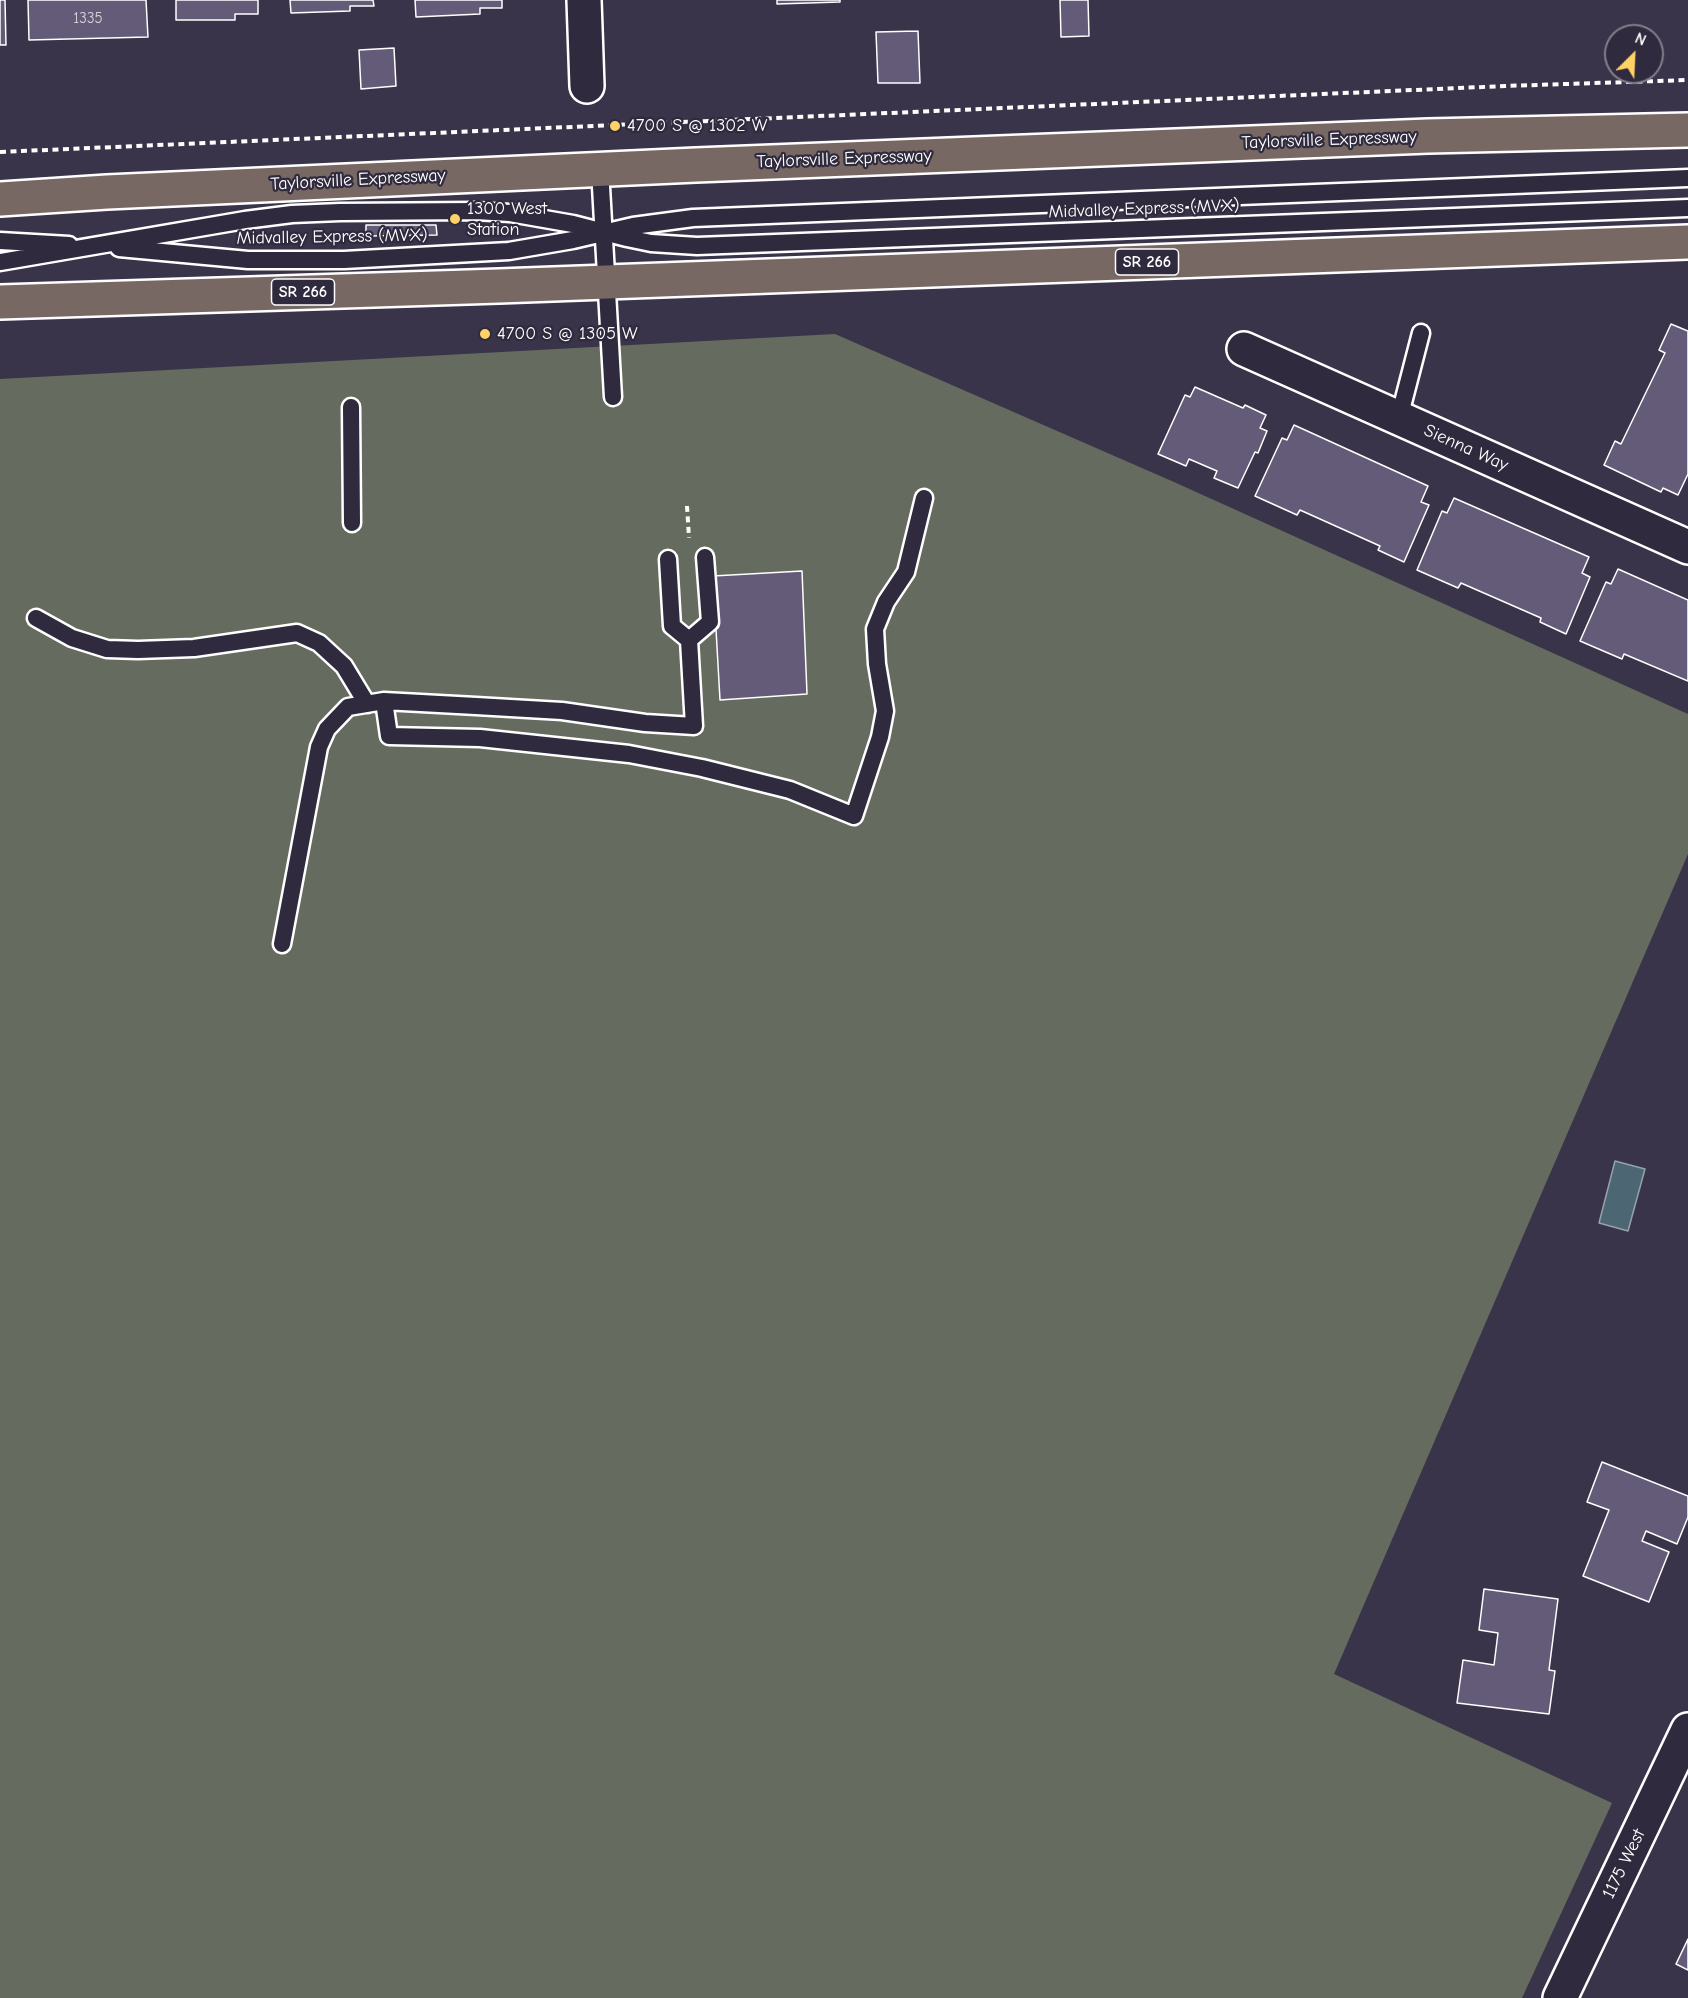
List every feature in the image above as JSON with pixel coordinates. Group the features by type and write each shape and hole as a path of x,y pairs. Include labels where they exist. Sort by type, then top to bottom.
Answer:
{"main road":[{"name":"Taylorsville Expressway","path":"0,200 107,192 600,169 1428,136 1688,130"},
{"name":"SR 266","path":"0,302 1688,242"}],"street":[{"path":"584,0 587,86"},
{"name":"Sienna Way","path":"1244,349 1688,547"},
{"name":"1175 West","path":"1560,1998 1688,1730"}],"lane":[{"path":"600,169 613,397"},
{"name":"Midvalley Express (MVX)","path":"0,241 96,246 248,260 325,260 509,251 573,240 633,226 693,218 1688,178"},
{"name":"Midvalley Express (MVX)","path":"0,262 244,220 340,212 510,213 573,224 651,243 697,246 1688,208"},
{"path":"1399,418 1421,333"},
{"path":"351,407 352,523"},
{"path":"384,701 389,736 480,738 629,754 702,768 790,790 854,816 880,737 885,711 877,664 875,629 886,602 906,572 924,498"},
{"path":"689,640 710,622 705,557"},
{"path":"282,944 319,747 327,729 348,707 384,701 562,711 645,723 694,726 689,640 672,626 668,559"},
{"path":"36,618 72,638 107,649 194,648 297,633 319,642 344,666 367,704"}],"path":[{"path":"0,152 1505,86 1688,80"},
{"path":"687,506 689,547"}],"green space":[{"path":"835,334 1174,482 1688,714 1688,854 1334,1674 1612,1803 1522,1998 0,1998 0,379"}],"water":[{"path":"1615,1161 1645,1169 1628,1231 1599,1223"}],"building":[{"path":"0,0 5,0 6,45 0,45"},
{"path":"28,0 146,0 148,37 29,40"},
{"path":"176,0 258,0 258,14 235,14 235,20 176,20"},
{"path":"290,0 373,0 374,6 350,6 350,11 291,13"},
{"path":"415,0 502,0 502,8 480,8 480,14 416,17"},
{"path":"777,0 840,0 840,2 777,4"},
{"path":"1060,0 1088,0 1089,36 1061,37"},
{"path":"918,31 920,83 878,83 876,32"},
{"path":"394,48 396,86 361,89 359,50"},
{"path":"366,225 436,225 437,235 366,236"},
{"path":"1671,324 1688,331 1688,474 1678,495 1663,488 1661,492 1604,465 1615,441 1621,444 1665,353 1659,350"},
{"path":"1195,387 1243,408 1245,405 1266,415 1260,428 1267,431 1258,453 1255,452 1238,488 1214,478 1217,471 1189,459 1186,466 1158,454 1185,395 1190,397"},
{"path":"1294,425 1428,486 1421,502 1429,505 1404,562 1378,550 1380,546 1300,510 1297,515 1255,496 1282,438 1287,440"},
{"path":"1454,498 1589,557 1582,573 1590,577 1566,634 1540,622 1541,618 1461,583 1458,588 1417,570 1442,511 1447,513"},
{"path":"1618,569 1688,600 1688,681 1624,654 1622,659 1580,641 1606,582 1611,584"},
{"path":"802,571 807,694 720,700 713,576"},
{"path":"1602,1462 1688,1496 1688,1517 1677,1544 1646,1531 1642,1541 1669,1552 1649,1602 1583,1576 1609,1510 1587,1502"},
{"path":"1484,1589 1558,1599 1549,1670 1555,1671 1549,1714 1457,1703 1463,1660 1494,1665 1498,1633 1479,1630"},
{"path":"1688,1939 1688,1970 1676,1964"}],"place":[{"name":"4700 S @ 1302 W","path":"615,126"},
{"name":"1300 West Station","path":"455,219"},
{"name":"4700 S @ 1305 W","path":"485,334"}]}
